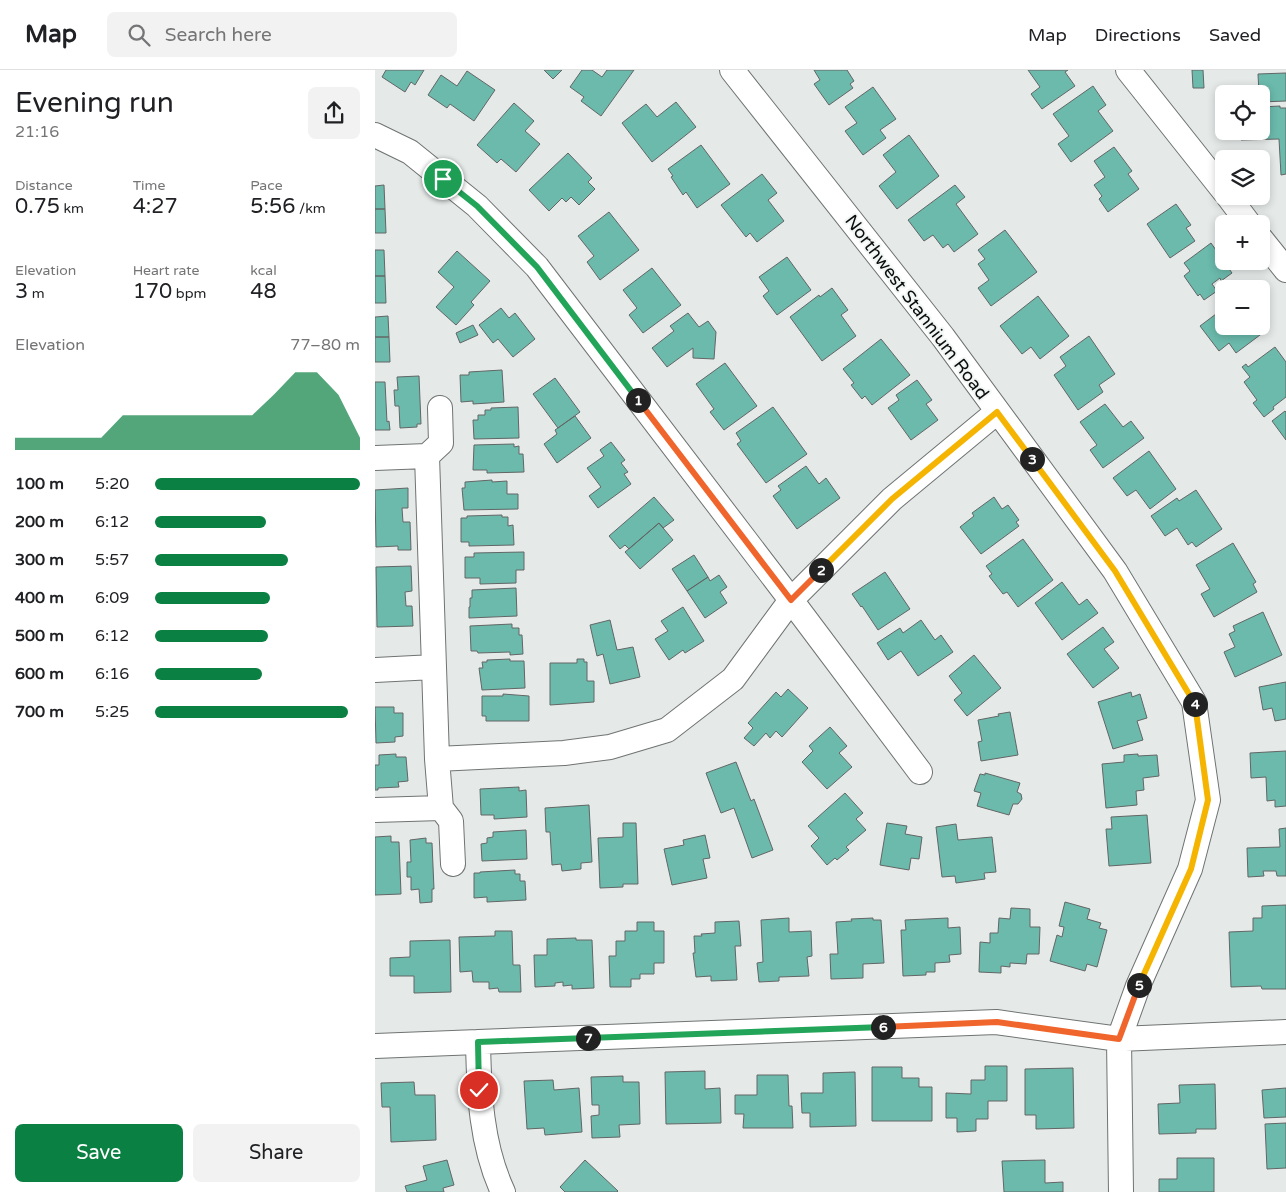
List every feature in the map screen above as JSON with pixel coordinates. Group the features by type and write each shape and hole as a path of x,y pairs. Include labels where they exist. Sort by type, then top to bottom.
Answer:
{"street":[{"name":"Northwest Stannium Road","path":"732,70 943,337 1115,571 1195,702 1208,800 1191,869 1139,986 1119,1039 1121,1192"},
{"path":"1129,70 1215,180"},
{"path":"375,135 409,152 477,206 537,267 920,772"},
{"path":"1270,250 1286,270"},
{"path":"375,458 427,456 441,443 440,408"},
{"path":"437,759 564,754 610,747 667,730 733,679 791,600 892,499 997,412"},
{"path":"427,456 437,759 441,808 451,821 453,864"},
{"path":"375,670 434,667"},
{"path":"375,810 441,808"},
{"path":"375,1046 997,1022 1119,1039 1286,1032"},
{"path":"478,1042 479,1090 486,1142 494,1174 503,1192"}],"building":[{"path":"386,70 424,70 415,85 411,82 405,92 382,77"},
{"path":"544,70 562,70 553,79"},
{"path":"582,70 592,70 602,77 607,70 634,70 601,116 581,101 584,97 570,87"},
{"path":"814,70 847,70 854,81 850,84 853,88 829,105 814,84 820,80"},
{"path":"1028,70 1068,70 1065,72 1075,86 1042,109 1031,94 1040,87"},
{"path":"1192,70 1203,70 1204,88 1193,88"},
{"path":"467,71 495,90 474,121 450,104 447,108 428,95 441,75 457,86"},
{"path":"1286,73 1286,101 1270,102 1270,85 1259,85 1258,74"},
{"path":"1093,86 1106,105 1098,111 1113,131 1071,162 1058,144 1069,136 1053,114"},
{"path":"873,87 896,119 880,130 886,138 863,155 845,131 857,123 845,107"},
{"path":"676,102 696,127 652,162 622,123 646,104 657,117"},
{"path":"514,103 534,121 525,131 540,144 516,172 501,159 497,163 477,145"},
{"path":"1270,107 1286,108 1286,174 1281,175 1279,139 1270,139"},
{"path":"909,135 939,176 897,209 879,186 896,172 883,155"},
{"path":"701,145 730,184 697,208 686,192 683,195 668,169"},
{"path":"1114,147 1132,171 1128,174 1139,189 1108,212 1099,199 1102,196 1094,185 1105,177 1094,161"},
{"path":"568,153 592,178 588,182 595,189 579,205 571,197 566,202 562,198 549,211 529,190"},
{"path":"762,174 777,193 768,200 784,221 757,242 750,233 746,237 721,205"},
{"path":"384,185 385,209 375,209 375,186"},
{"path":"955,185 965,197 956,204 978,234 954,252 948,244 943,248 933,235 924,241 908,220"},
{"path":"1176,204 1191,225 1186,228 1195,241 1170,258 1147,224"},
{"path":"375,209 385,209 386,233 375,233"},
{"path":"609,212 639,250 600,280 587,262 594,256 578,236"},
{"path":"1005,230 1037,272 991,306 978,288 989,280 978,264 985,259 978,250"},
{"path":"1211,243 1215,249 1215,270 1230,270 1232,273 1222,280 1220,278 1215,280 1212,284 1215,292 1204,300 1200,294 1198,296 1184,276 1190,271 1184,263"},
{"path":"375,250 384,250 385,276 375,276"},
{"path":"457,251 490,281 471,302 474,305 456,325 436,307 454,287 438,272"},
{"path":"787,257 811,290 777,315 763,296 769,291 759,277"},
{"path":"652,268 681,305 643,333 629,315 637,308 623,290"},
{"path":"375,276 385,276 386,303 375,303"},
{"path":"832,288 848,310 841,315 856,336 822,361 790,317 819,295 820,297"},
{"path":"1038,296 1069,336 1040,359 1031,347 1022,354 1000,326"},
{"path":"501,308 509,318 515,313 535,339 513,357 498,339 493,343 479,325"},
{"path":"688,313 699,327 708,321 716,332 714,359 693,358 693,348 667,367 652,348 674,331 670,326"},
{"path":"1215,315 1215,335 1260,335 1236,353 1229,343 1219,351 1200,326"},
{"path":"388,316 389,337 375,337 375,317"},
{"path":"473,325 478,335 460,343 456,333"},
{"path":"1089,336 1115,374 1099,385 1103,392 1078,410 1054,375 1066,366 1060,357"},
{"path":"375,337 389,337 390,362 375,362"},
{"path":"881,339 910,375 872,405 865,396 862,399 851,385 854,383 843,369"},
{"path":"1275,347 1286,362 1286,397 1264,417 1253,403 1257,400 1244,382 1250,377 1242,367 1246,364 1248,367"},
{"path":"725,363 757,406 724,430 710,412 714,409 696,384"},
{"path":"502,370 504,402 473,404 473,401 461,402 460,375 469,375 469,372"},
{"path":"419,376 421,424 417,424 417,427 400,428 399,406 395,406 394,390 398,390 397,377"},
{"path":"555,378 580,412 558,428 533,394"},
{"path":"917,380 932,400 926,404 938,420 911,440 888,408 899,400 896,395"},
{"path":"375,382 385,382 387,422 389,421 390,430 375,430"},
{"path":"1105,404 1123,427 1131,421 1144,438 1103,468 1090,450 1097,445 1080,422"},
{"path":"518,407 519,438 474,439 473,420 478,420 478,415 485,415 485,410 491,410 491,408"},
{"path":"773,407 807,454 766,483 737,444 741,441 736,433"},
{"path":"1286,412 1286,440 1272,421"},
{"path":"575,416 591,438 557,463 544,444 557,434 555,430"},
{"path":"611,442 625,460 621,463 628,472 624,474 631,484 598,508 589,496 601,487 587,468 604,456 600,450"},
{"path":"514,444 514,447 519,446 519,454 523,454 524,472 487,473 487,470 473,470 474,445"},
{"path":"1149,451 1176,489 1150,509 1136,490 1127,496 1113,478"},
{"path":"806,466 819,484 826,478 840,498 797,529 773,496 781,490 778,486"},
{"path":"492,480 492,482 507,481 507,494 518,494 518,509 464,510 462,488 465,488 465,482"},
{"path":"408,488 408,508 402,508 403,522 410,522 411,550 398,550 398,546 376,547 375,490"},
{"path":"1196,490 1222,529 1196,547 1192,542 1188,545 1177,528 1165,536 1151,516 1177,498 1179,501"},
{"path":"654,497 674,520 663,528 659,523 629,549 625,545 620,549 609,536"},
{"path":"994,497 1002,509 1008,505 1019,520 1016,522 1019,526 981,554 960,527 974,516 972,513"},
{"path":"502,515 502,517 508,517 508,526 513,525 514,545 469,546 469,542 461,542 461,518 467,518 467,516"},
{"path":"659,523 673,540 640,569 625,552"},
{"path":"1023,539 1053,580 1018,607 1007,592 1003,594 989,576 992,574 986,566"},
{"path":"1233,543 1256,582 1253,584 1257,592 1214,617 1201,594 1210,589 1196,565"},
{"path":"524,552 524,570 516,570 516,583 480,584 480,578 465,578 465,557 474,557 474,553"},
{"path":"694,555 708,577 687,591 672,569"},
{"path":"411,566 412,591 405,592 406,606 412,606 413,626 377,627 376,567"},
{"path":"885,572 910,609 878,630 852,594"},
{"path":"719,575 727,587 720,592 727,603 705,618 687,591 708,577 710,581"},
{"path":"1062,582 1079,605 1087,599 1098,613 1062,640 1035,603"},
{"path":"516,588 517,616 469,618 472,590"},
{"path":"683,607 704,641 685,653 683,650 669,660 655,639 668,631 661,621"},
{"path":"1263,612 1282,655 1235,677 1224,652 1235,647 1229,634 1235,631 1233,626"},
{"path":"610,620 617,650 633,647 640,677 610,684 603,654 597,656 590,625"},
{"path":"921,620 935,640 941,635 953,652 918,676 901,651 888,660 877,643 900,628 903,633"},
{"path":"512,624 512,628 519,628 519,635 522,635 523,654 510,655 510,652 478,653 477,651 471,651 470,626"},
{"path":"1103,627 1114,642 1104,649 1119,668 1093,688 1067,654"},
{"path":"974,655 1001,688 967,716 954,700 962,693 949,676"},
{"path":"510,659 510,661 524,661 525,688 482,690 479,668 483,668 482,662"},
{"path":"577,659 584,659 584,662 587,662 587,681 594,681 594,702 550,705 550,663 577,663"},
{"path":"1286,682 1286,719 1275,721 1272,708 1263,710 1259,687"},
{"path":"788,689 808,708 782,737 776,731 770,738 766,733 754,746 744,738 753,728 748,723 776,692 781,697"},
{"path":"1131,692 1132,697 1140,694 1147,718 1137,721 1143,740 1113,749 1098,702"},
{"path":"503,694 529,696 529,721 486,721 486,716 482,716 482,696 503,696"},
{"path":"375,707 394,707 394,713 403,713 403,736 395,737 395,742 376,743"},
{"path":"1010,712 1018,755 981,761 978,742 982,741 978,720"},
{"path":"830,727 847,746 839,753 852,767 827,789 802,762 813,751 809,746"},
{"path":"1286,751 1286,806 1275,807 1275,800 1267,801 1266,777 1251,778 1250,753"},
{"path":"396,754 396,757 406,757 408,781 398,782 399,787 378,788 378,790 375,790 375,765 379,765 379,755"},
{"path":"1138,754 1138,756 1157,755 1159,776 1143,778 1144,790 1136,791 1137,805 1106,808 1102,764 1124,762 1124,755"},
{"path":"736,762 751,801 754,799 773,850 752,858 734,808 721,813 706,773"},
{"path":"985,773 1020,783 1017,792 1021,794 1022,799 1018,804 1013,804 1009,815 977,806 981,793 974,791 980,774 985,775"},
{"path":"519,787 519,791 526,790 527,817 494,819 494,815 481,815 480,789"},
{"path":"845,793 863,813 856,819 866,830 846,847 849,850 837,860 835,858 827,865 811,846 819,838 808,826"},
{"path":"589,805 592,862 581,863 581,869 562,871 561,864 552,865 550,832 546,832 545,808"},
{"path":"1147,815 1151,863 1109,866 1106,829 1112,829 1111,817"},
{"path":"623,823 636,823 638,884 623,884 623,887 600,888 598,838 623,837"},
{"path":"887,823 907,826 905,834 922,837 919,859 911,858 909,870 880,865"},
{"path":"956,824 958,840 992,837 996,872 984,873 985,879 956,883 955,876 942,877 936,827"},
{"path":"1286,828 1286,876 1277,876 1276,871 1263,871 1264,876 1248,877 1247,848 1280,847 1279,829"},
{"path":"526,830 527,859 482,861 481,844 487,843 487,838 493,837 493,832"},
{"path":"705,835 710,858 703,859 707,878 672,885 664,849 684,845 683,840"},
{"path":"391,836 391,842 399,842 401,894 375,895 375,837"},
{"path":"426,838 426,843 432,843 434,889 432,889 432,902 420,903 419,889 411,890 411,877 407,877 407,862 411,862 410,840"},
{"path":"515,870 515,874 520,874 520,881 525,881 526,900 487,902 487,897 474,898 474,873"},
{"path":"1065,902 1090,909 1087,919 1101,923 1099,928 1107,930 1097,967 1087,964 1085,971 1050,961 1057,935 1062,937 1064,927 1059,926"},
{"path":"1286,905 1286,989 1262,989 1261,986 1231,987 1229,932 1253,931 1253,918 1262,918 1262,906"},
{"path":"1011,908 1030,909 1030,927 1040,927 1039,954 1027,954 1026,964 1010,963 1010,967 1001,966 1001,973 979,972 980,942 990,943 990,933 998,933 999,918 1010,919"},
{"path":"789,918 789,932 811,931 812,956 807,957 809,976 779,977 779,981 759,982 757,963 763,962 761,920"},
{"path":"873,918 873,920 881,920 884,963 863,964 863,978 831,979 830,954 838,954 836,922"},
{"path":"948,918 948,928 960,927 961,954 949,955 950,962 935,963 935,972 926,972 926,975 903,976 901,930 906,930 905,920"},
{"path":"739,921 741,946 735,946 737,980 711,981 711,976 696,977 693,953 695,953 694,936 715,933 715,922"},
{"path":"637,922 654,922 654,931 664,931 664,963 654,963 654,974 640,974 640,979 631,979 631,987 610,987 609,956 616,956 616,941 625,941 625,931 637,931"},
{"path":"495,931 512,931 513,965 520,965 521,992 499,992 498,988 489,989 489,982 473,982 472,971 460,972 459,937 495,936"},
{"path":"576,938 576,940 592,940 594,988 572,989 572,985 563,986 563,982 555,983 555,986 535,987 534,955 547,955 547,939"},
{"path":"450,940 451,992 414,993 414,976 390,976 390,958 410,957 410,941"},
{"path":"985,1066 1007,1066 1007,1101 988,1101 988,1119 976,1119 976,1131 957,1132 957,1118 946,1118 946,1093 971,1094 971,1080 985,1080"},
{"path":"872,1067 902,1067 902,1078 919,1078 919,1087 932,1087 932,1121 872,1121"},
{"path":"1073,1068 1074,1128 1036,1129 1036,1115 1025,1115 1025,1069"},
{"path":"705,1071 705,1089 720,1088 721,1123 666,1124 665,1072"},
{"path":"855,1072 856,1126 810,1127 810,1113 802,1113 801,1093 823,1093 823,1073"},
{"path":"757,1075 788,1075 789,1106 792,1106 793,1128 743,1128 744,1114 735,1114 735,1095 757,1095"},
{"path":"623,1076 623,1082 639,1082 640,1124 619,1125 620,1137 592,1138 591,1116 599,1115 599,1105 592,1105 591,1077"},
{"path":"553,1080 554,1090 579,1088 582,1132 545,1135 544,1128 527,1129 524,1081"},
{"path":"414,1082 415,1095 435,1095 436,1140 391,1142 390,1107 382,1107 381,1083"},
{"path":"1215,1084 1216,1129 1196,1129 1196,1133 1159,1134 1158,1104 1180,1103 1179,1085"},
{"path":"1286,1088 1286,1117 1264,1118 1262,1090"},
{"path":"1286,1123 1286,1168 1267,1169 1265,1124"},
{"path":"1177,1158 1214,1158 1214,1192 1159,1192 1159,1179 1177,1179"},
{"path":"447,1160 454,1185 443,1188 444,1192 407,1192 405,1186 427,1180 423,1166"},
{"path":"585,1160 618,1191 565,1192 560,1187"},
{"path":"1045,1160 1045,1183 1063,1182 1063,1192 1004,1192 1002,1161"}],"route":[{"path":"443,179 477,206 537,267 791,600 892,499 997,412 1115,571 1195,702 1208,800 1191,869 1139,986 1119,1039 997,1022 478,1042 479,1090"}]}
